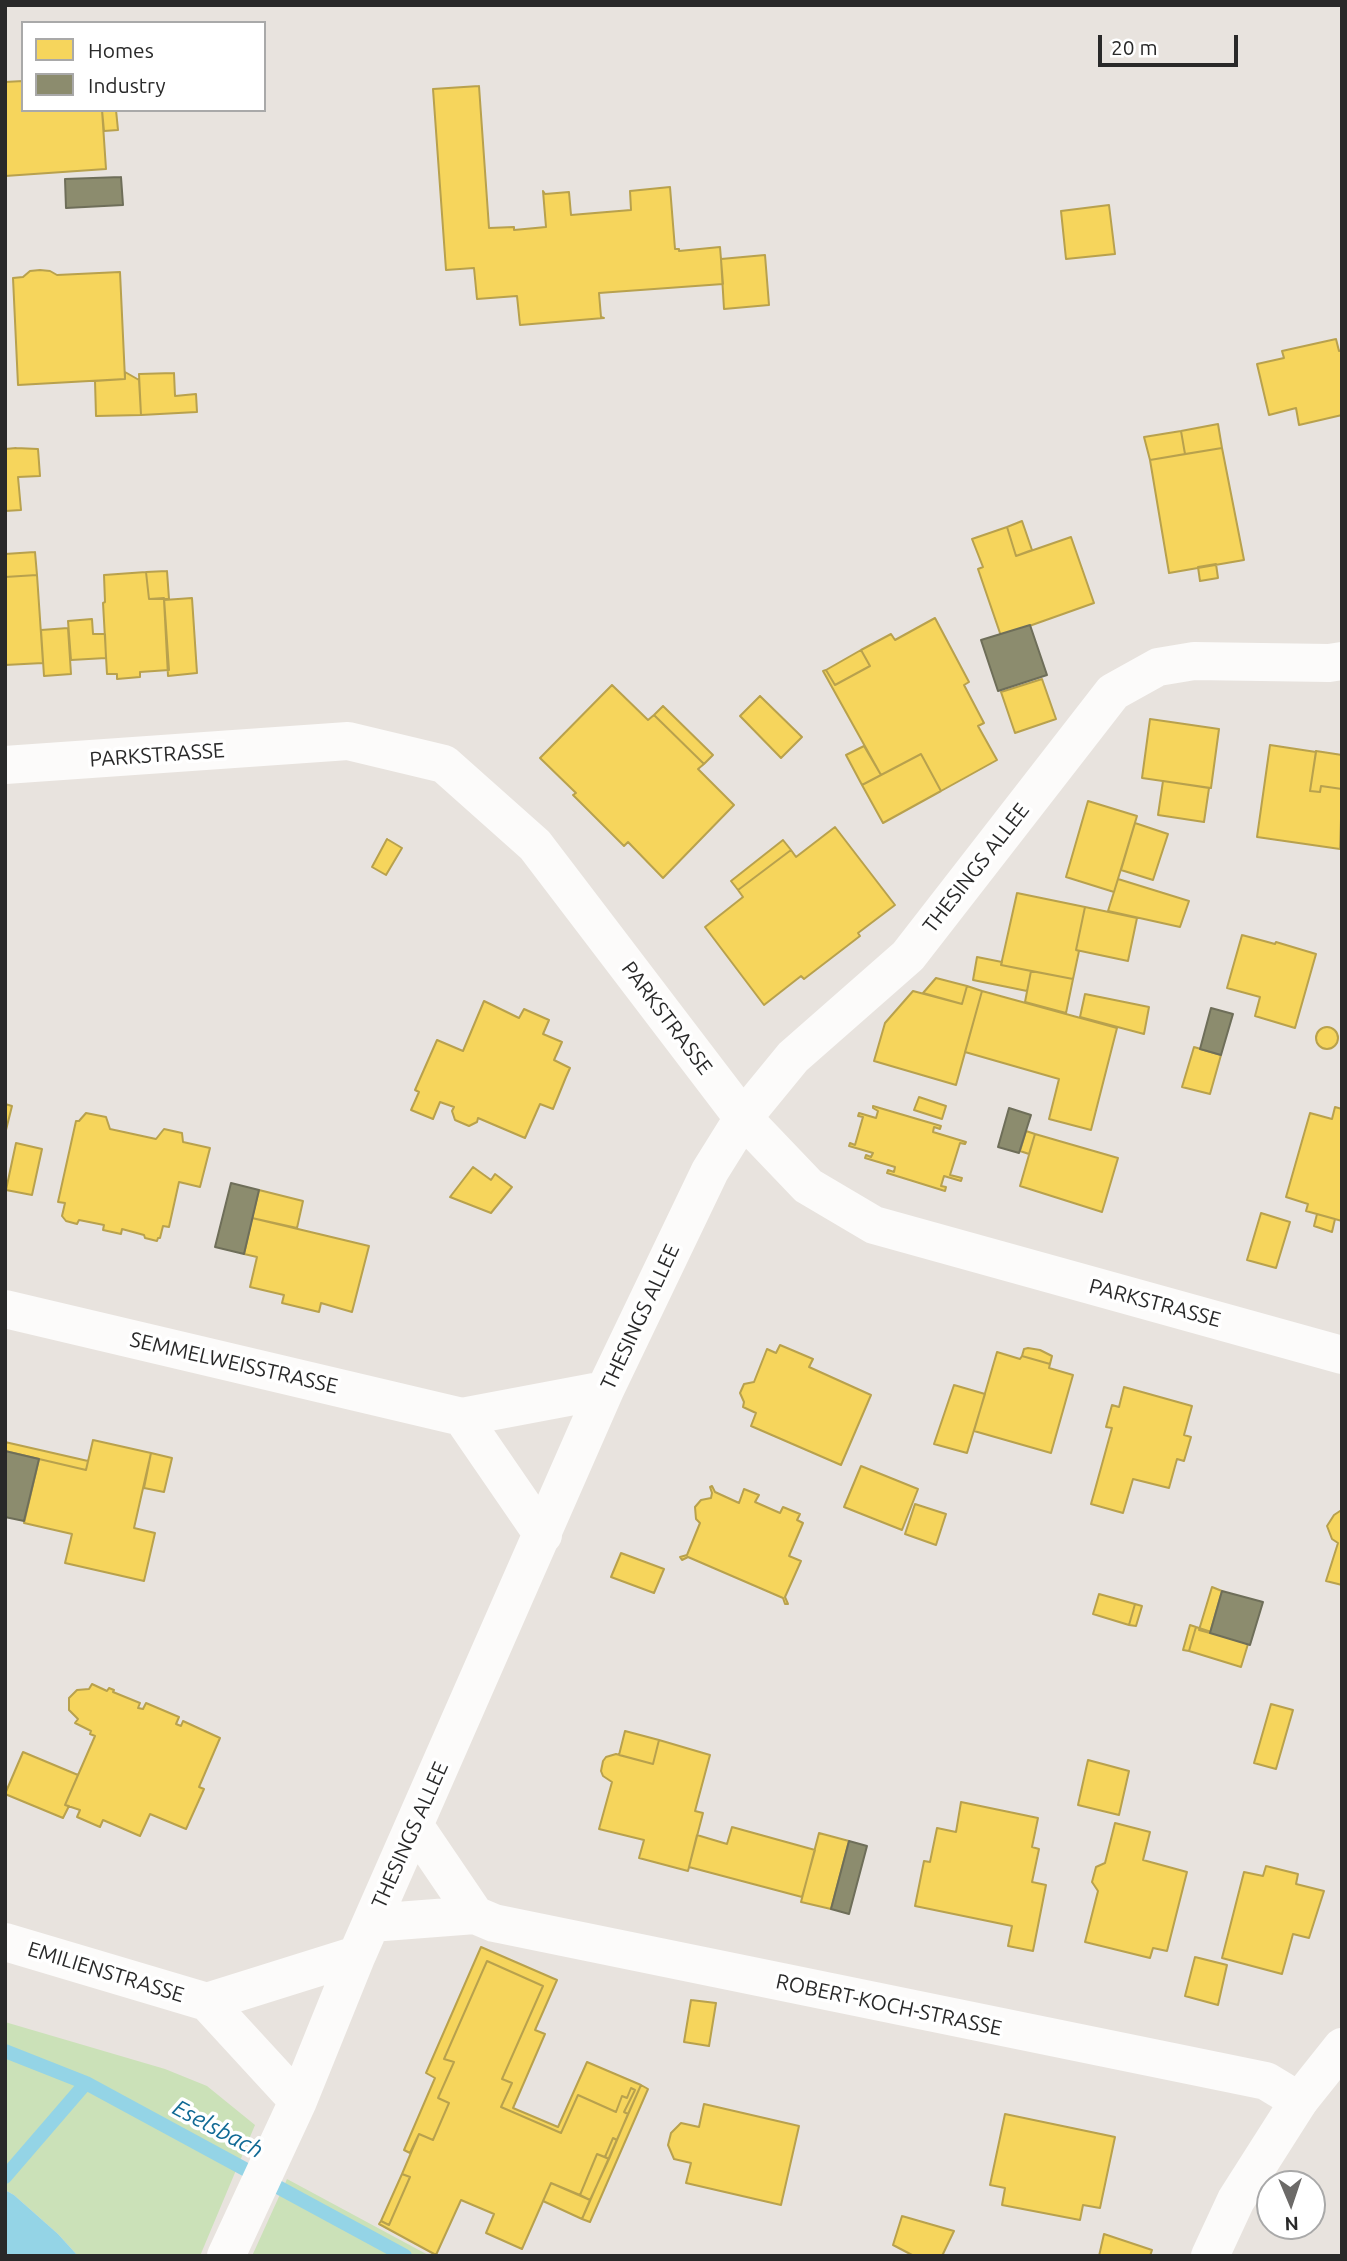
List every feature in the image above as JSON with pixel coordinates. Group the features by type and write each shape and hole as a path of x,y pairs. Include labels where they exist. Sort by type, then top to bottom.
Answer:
{"street":[{"name":"THESINGS ALLEE","path":"226,2256 298,2101 364,1939 605,1390 710,1171 743,1118 793,1058 908,956 1113,692 1158,667 1194,661 1342,661"},
{"name":"PARKSTRASSE","path":"5,765 348,741 444,764 535,845 743,1118 808,1186 874,1225 1342,1355"},
{"name":"SEMMELWEISSTRASSE","path":"5,1309 462,1418 605,1390"},
{"path":"462,1418 542,1535"},
{"path":"414,1825 475,1915"},
{"name":"ROBERT-KOCH-STRASSE","path":"364,1939 475,1915 494,1923 1266,2081 1299,2101"},
{"name":"EMILIENSTRASSE","path":"207,2002 364,1939"},
{"name":"EMILIENSTRASSE","path":"5,1942 207,2002 298,2101"},
{"path":"1210,2256 1236,2200 1299,2101 1342,2047"}],"green space":[{"path":"5,2022 165,2069 207,2086 255,2125 200,2256 78,2256 58,2234 5,2190"},
{"path":"287,2179 430,2256 252,2256"}],"water":[{"path":"5,2190 58,2234 78,2256 5,2256"}],"building: Homes":[{"path":"21,81 21,112 102,112 106,169 5,176 5,82"},
{"path":"479,86 489,228 514,227 514,230 546,227 543,191 545,194 569,192 571,215 631,210 630,191 670,187 675,249 679,251 720,247 723,284 599,293 601,317 604,318 520,325 517,296 477,299 474,268 446,270 433,89"},
{"path":"102,112 116,112 118,130 104,131"},
{"path":"1109,205 1115,254 1066,259 1061,211"},
{"path":"765,255 769,305 724,309 721,259"},
{"path":"40,270 57,275 120,272 125,379 18,385 13,278"},
{"path":"1336,339 1339,351 1342,350 1342,415 1299,425 1296,408 1269,415 1257,364 1284,358 1282,351"},
{"path":"125,372 139,380 141,415 96,416 95,381 125,379"},
{"path":"174,373 175,396 196,394 197,412 141,415 139,374"},
{"path":"1218,424 1222,448 1185,454 1181,431"},
{"path":"1181,431 1185,454 1150,460 1144,437"},
{"path":"1222,448 1244,560 1169,573 1150,460"},
{"path":"5,449 38,449 40,476 18,477 21,510 5,511"},
{"path":"1022,521 1032,550 1016,556 1007,527"},
{"path":"1007,527 1016,556 1071,537 1094,603 1001,636 978,569 983,567 972,539"},
{"path":"35,552 37,575 5,577 5,554"},
{"path":"1216,564 1218,578 1200,581 1198,567"},
{"path":"167,571 169,599 149,599 146,572"},
{"path":"146,572 149,599 164,598 169,670 140,672 140,677 117,679 117,674 107,674 104,575"},
{"path":"37,575 43,663 5,665 5,577"},
{"path":"192,598 197,673 168,676 164,600"},
{"path":"935,618 969,682 964,685 984,723 978,726 997,760 941,791 921,754 881,775 823,671 826,670 835,685 870,666 861,650 891,634 895,640"},
{"path":"92,619 93,634 105,634 106,658 71,660 68,621"},
{"path":"68,628 71,674 44,676 41,630"},
{"path":"861,650 870,666 835,685 826,670"},
{"path":"1042,679 1056,719 1015,733 1001,692"},
{"path":"612,685 648,720 654,715 704,764 698,769 734,805 663,878 628,842 624,846 540,758"},
{"path":"760,696 802,737 781,758 740,716"},
{"path":"663,706 713,755 704,764 654,715"},
{"path":"1150,719 1219,729 1211,788 1142,778"},
{"path":"1270,745 1316,752 1310,791 1320,792 1321,786 1342,789 1340,849 1257,837"},
{"path":"864,746 881,775 862,785 846,755"},
{"path":"1316,751 1342,755 1342,789 1321,786 1320,792 1310,791"},
{"path":"921,754 941,791 883,823 862,785"},
{"path":"1163,781 1209,788 1204,822 1158,815"},
{"path":"1088,801 1137,816 1114,892 1066,877"},
{"path":"1135,823 1168,834 1153,880 1121,870"},
{"path":"835,827 895,905 804,979 801,976 764,1005 705,927 743,897 738,890 791,850 796,857"},
{"path":"387,839 402,848 386,875 372,867"},
{"path":"783,840 791,850 738,890 731,881"},
{"path":"1118,879 1189,901 1180,927 1108,911"},
{"path":"1017,893 1085,907 1073,979 1001,965"},
{"path":"1085,907 1137,918 1128,961 1076,950"},
{"path":"1242,935 1316,954 1295,1028 1255,1016 1260,997 1227,988"},
{"path":"977,957 1031,971 1027,991 973,980"},
{"path":"1031,971 1073,979 1066,1013 1025,1002"},
{"path":"936,978 967,986 962,1004 923,993"},
{"path":"967,986 982,991 956,1085 874,1061 885,1023 913,991 962,1004"},
{"path":"982,991 1117,1028 1091,1130 1049,1119 1059,1079 965,1052"},
{"path":"1085,994 1149,1007 1144,1034 1080,1017"},
{"path":"484,1001 519,1018 524,1009 549,1020 543,1034 562,1042 554,1060 570,1068 553,1109 540,1104 525,1138 478,1118 477,1122 469,1126 455,1120 452,1111 454,1107 440,1102 433,1119 411,1110 419,1092 415,1090 437,1040 463,1051"},
{"path":"1327,1027 1335,1030 1338,1038 1335,1046 1327,1049 1319,1046 1316,1038 1319,1030"},
{"path":"1194,1047 1221,1055 1210,1094 1182,1087"},
{"path":"919,1097 946,1106 942,1119 914,1110"},
{"path":"5,1104 12,1106 5,1134"},
{"path":"873,1106 941,1126 940,1129 934,1127 933,1132 966,1142 960,1143 950,1175 962,1178 961,1181 944,1176 941,1186 946,1187 945,1191 887,1173 888,1170 894,1172 895,1167 865,1158 866,1155 871,1157 873,1153 849,1146 850,1143 855,1145 863,1117 858,1116 859,1113 876,1118 878,1111"},
{"path":"1335,1107 1342,1109 1342,1221 1306,1211 1308,1204 1286,1197 1310,1113 1332,1119"},
{"path":"86,1113 106,1117 110,1129 156,1139 164,1129 182,1133 183,1142 210,1148 200,1187 179,1182 169,1227 163,1226 157,1241 122,1229 121,1234 103,1230 104,1225 79,1220 77,1224 66,1221 62,1216 65,1203 58,1202 76,1121"},
{"path":"1026,1131 1035,1134 1029,1154 1020,1151"},
{"path":"1035,1134 1118,1158 1102,1212 1020,1186"},
{"path":"16,1143 42,1149 32,1195 6,1190"},
{"path":"473,1167 491,1180 495,1174 512,1187 491,1213 450,1197"},
{"path":"259,1190 303,1201 297,1228 252,1218"},
{"path":"1261,1213 1290,1222 1276,1268 1247,1260"},
{"path":"1317,1214 1335,1219 1332,1232 1314,1226"},
{"path":"252,1218 369,1246 352,1312 321,1303 319,1312 282,1303 284,1295 250,1287 257,1257 244,1254"},
{"path":"780,1345 813,1359 809,1367 871,1395 841,1465 751,1426 756,1413 743,1407 740,1393 744,1384 754,1382 767,1349 776,1353"},
{"path":"1024,1349 1052,1356 1050,1364 1022,1356"},
{"path":"997,1352 1050,1364 1049,1368 1073,1375 1051,1453 974,1431"},
{"path":"954,1385 985,1394 967,1453 934,1444"},
{"path":"1124,1387 1192,1406 1184,1435 1191,1437 1184,1461 1177,1459 1169,1488 1133,1479 1123,1513 1091,1504 1112,1428 1106,1427 1112,1405 1119,1407"},
{"path":"93,1440 151,1453 134,1528 155,1533 144,1581 65,1563 72,1534 24,1523 39,1459 86,1470"},
{"path":"5,1442 88,1461 86,1470 5,1451"},
{"path":"151,1453 172,1458 164,1492 144,1488"},
{"path":"861,1466 918,1489 902,1530 844,1507"},
{"path":"712,1486 715,1492 739,1503 744,1489 759,1495 755,1502 780,1513 783,1507 800,1514 797,1520 803,1523 789,1556 801,1561 785,1597 788,1604 785,1604 783,1598 688,1557 682,1560 680,1557 687,1555 700,1523 696,1519 695,1507 701,1500 711,1498"},
{"path":"915,1504 946,1514 936,1545 905,1534"},
{"path":"1340,1511 1342,1585 1326,1581 1338,1543 1332,1539 1327,1526"},
{"path":"621,1553 664,1569 654,1593 611,1577"},
{"path":"1212,1587 1222,1591 1210,1633 1199,1630"},
{"path":"1099,1594 1135,1604 1129,1625 1093,1614"},
{"path":"1135,1604 1142,1606 1136,1626 1129,1625"},
{"path":"1190,1625 1196,1627 1189,1651 1183,1650"},
{"path":"1196,1627 1248,1644 1241,1667 1189,1651"},
{"path":"92,1684 107,1691 109,1688 140,1703 138,1708 143,1709 146,1703 179,1717 176,1724 181,1726 183,1721 220,1738 199,1787 204,1789 186,1829 150,1814 140,1836 103,1820 100,1827 77,1817 80,1810 65,1805 95,1736 75,1723 78,1719 69,1710 69,1698 77,1690 89,1689"},
{"path":"1271,1704 1293,1710 1276,1769 1254,1763"},
{"path":"625,1731 659,1740 653,1764 619,1755"},
{"path":"659,1740 710,1755 695,1811 703,1813 688,1871 639,1858 644,1840 599,1829 612,1782 603,1776 603,1761 616,1754 653,1764"},
{"path":"23,1752 78,1775 65,1805 69,1806 63,1818 5,1794"},
{"path":"1088,1760 1129,1771 1119,1815 1078,1805"},
{"path":"961,1802 1038,1818 1032,1847 1039,1849 1032,1882 1046,1885 1033,1951 1008,1946 1012,1926 915,1906 924,1861 930,1862 937,1828 956,1832"},
{"path":"1115,1823 1150,1832 1143,1860 1187,1872 1167,1951 1153,1948 1150,1958 1085,1942 1098,1891 1092,1882 1096,1867 1105,1863"},
{"path":"732,1827 815,1850 802,1897 689,1867 697,1835 727,1844"},
{"path":"819,1833 849,1841 831,1909 801,1902"},
{"path":"1266,1866 1298,1874 1296,1884 1324,1891 1309,1938 1293,1934 1282,1974 1222,1958 1244,1872 1263,1876"},
{"path":"481,1947 557,1980 535,2030 545,2034 513,2108 558,2127 587,2062 641,2085 628,2114 624,2112 635,2090 631,2088 627,2098 622,2096 616,2112 578,2095 561,2133 501,2107 512,2083 502,2079 543,1986 487,1961 444,2059 454,2062 438,2098 449,2103 433,2140 419,2134 410,2153 404,2150 435,2078 426,2073"},
{"path":"1195,1957 1227,1965 1218,2005 1185,1996"},
{"path":"487,1961 543,1986 502,2079 512,2083 501,2107 561,2133 578,2095 616,2112 622,2096 627,2098 631,2088 635,2090 624,2112 628,2114 617,2140 613,2138 605,2157 597,2154 580,2195 551,2183 522,2249 486,2233 494,2214 461,2200 436,2255 379,2224 381,2221 389,2225 410,2177 402,2174 419,2134 433,2140 449,2103 438,2098 454,2062 444,2059"},
{"path":"691,2000 716,2003 709,2046 684,2042"},
{"path":"641,2085 648,2089 590,2222 582,2219"},
{"path":"704,2104 799,2126 781,2205 686,2183 691,2163 674,2159 668,2145 671,2133 681,2123 699,2127"},
{"path":"1005,2114 1115,2137 1100,2208 1083,2205 1080,2220 1002,2205 1005,2188 990,2185"},
{"path":"613,2138 617,2140 609,2159 605,2157"},
{"path":"597,2154 609,2159 590,2200 580,2195"},
{"path":"402,2174 410,2177 389,2225 381,2221"},
{"path":"551,2183 590,2200 582,2219 543,2201"},
{"path":"902,2216 954,2231 942,2256 914,2256 893,2245"},
{"path":"1104,2234 1152,2250 1150,2256 1099,2256"}],"building: Industry":[{"path":"121,177 123,205 66,208 65,179"},
{"path":"1030,625 1047,675 998,691 981,640"},
{"path":"1211,1008 1233,1014 1221,1055 1200,1049"},
{"path":"1009,1108 1031,1115 1019,1153 998,1147"},
{"path":"231,1183 259,1190 244,1254 215,1247"},
{"path":"5,1451 39,1459 24,1521 5,1517"},
{"path":"1222,1591 1263,1602 1250,1645 1210,1633"},
{"path":"849,1841 867,1846 849,1914 831,1909"}],"waterway":[{"name":"Eselsbach","path":"5,2051 86,2083 405,2256"},
{"path":"5,2177 86,2083"}]}
